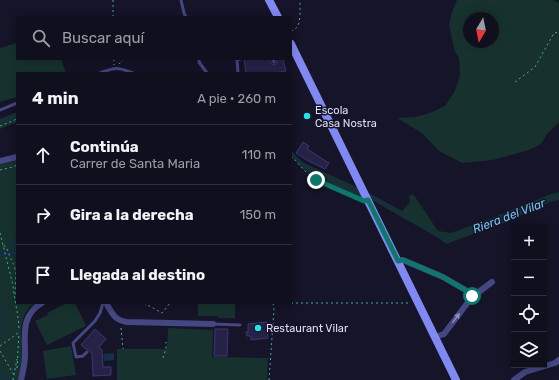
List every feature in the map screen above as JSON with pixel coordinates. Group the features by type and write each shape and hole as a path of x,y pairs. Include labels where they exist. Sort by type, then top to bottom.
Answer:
{"main road":[{"path":"269,0 277,16"},
{"path":"292,46 456,380"}],"street":[{"path":"0,162 16,157"},
{"path":"398,261 403,260 443,277 474,295"},
{"path":"436,337 444,334 474,295 492,282"},
{"path":"22,380 25,355 24,333 26,323 32,310 41,304"},
{"path":"106,304 115,317 120,321 213,324"},
{"path":"514,380 525,372 555,363 559,360"}],"lane":[{"path":"181,0 186,16"},
{"path":"199,60 206,72"},
{"path":"237,60 238,72"},
{"path":"103,72 114,68 130,72"},
{"path":"0,110 16,103"},
{"path":"87,352 83,356 76,357 73,343 95,321 104,304"},
{"path":"213,324 240,325"}],"path":[{"path":"113,0 113,16"},
{"path":"292,30 297,28 300,22 300,0"},
{"path":"515,82 535,67 554,33 559,32"},
{"path":"114,60 114,68"},
{"path":"114,68 123,60"},
{"path":"0,126 16,119"},
{"path":"292,157 316,180 364,201 368,200"},
{"path":"0,170 16,166"},
{"path":"0,233 13,285 19,324 17,369"},
{"path":"2,242 14,265 16,278 14,297"},
{"path":"292,303 419,303"},
{"path":"146,304 162,313 169,304"},
{"path":"269,380 273,304"},
{"path":"121,328 123,349"},
{"path":"0,346 19,333"},
{"path":"163,358 166,349 166,342"},
{"path":"0,351 13,375"},
{"path":"13,380 17,356"}],"green space":[{"path":"457,0 553,0 559,3 559,122 547,134 541,144 529,150 492,160 462,163 439,151 422,133 397,118 415,117 430,113 445,106 455,91 460,75 459,58 455,52 449,25"},
{"path":"16,43 16,60 61,60 66,72 16,72 16,97 0,102 0,48"},
{"path":"16,112 16,122 0,129 0,119"},
{"path":"292,151 304,163 359,188 365,200 318,179 301,167 292,157"},
{"path":"16,161 15,250 0,253 0,164"},
{"path":"559,192 559,200 550,202 506,222 446,244 440,239 372,200 369,193 402,211 410,202 409,196 413,194 438,231 451,233"},
{"path":"15,254 16,304 34,304 25,313 23,320 21,334 22,358 19,380 0,380 0,257"},
{"path":"65,304 75,304 86,326 47,345 35,321 48,315 47,313"},
{"path":"198,304 235,304 235,318 198,316"},
{"path":"168,328 213,330 212,357 268,358 267,380 117,380 117,349 167,349"},
{"path":"71,346 76,375 47,379 43,351"}],"water":[{"path":"16,233 16,262 15,254 0,257 0,253 15,250 14,241"},
{"path":"114,353 114,360 104,361 103,354"}],"building":[{"path":"244,60 270,60 274,65 277,63 276,60 283,60 286,71 280,72 246,72"},
{"path":"303,142 309,146 307,149 329,163 325,169 296,153"},
{"name":"Restaurant Vilar","path":"267,322 268,338 251,340 251,336 247,336 246,332 248,332 248,324"},
{"path":"95,329 106,339 99,347 102,350 103,367 111,367 111,375 93,376 92,354 81,345"},
{"path":"215,329 228,329 227,356 214,356"}],"waterway":[{"name":"Riera del Vilar","path":"0,121 16,115"},
{"name":"Riera del Vilar","path":"292,153 314,171 360,191"},
{"name":"Riera del Vilar","path":"369,195 398,210 441,239 483,228 553,197 559,196"},
{"path":"0,299 6,318 0,333"},
{"path":"0,368 2,375 0,378"},
{"path":"2,376 14,380"}],"place":[{"name":"Escola Casa Nostra","path":"307,116"},
{"name":"Restaurant Vilar","path":"258,328"}],"route":[{"path":"316,180 364,201 368,200 398,261 403,260 443,277 474,295 472,296"}]}
